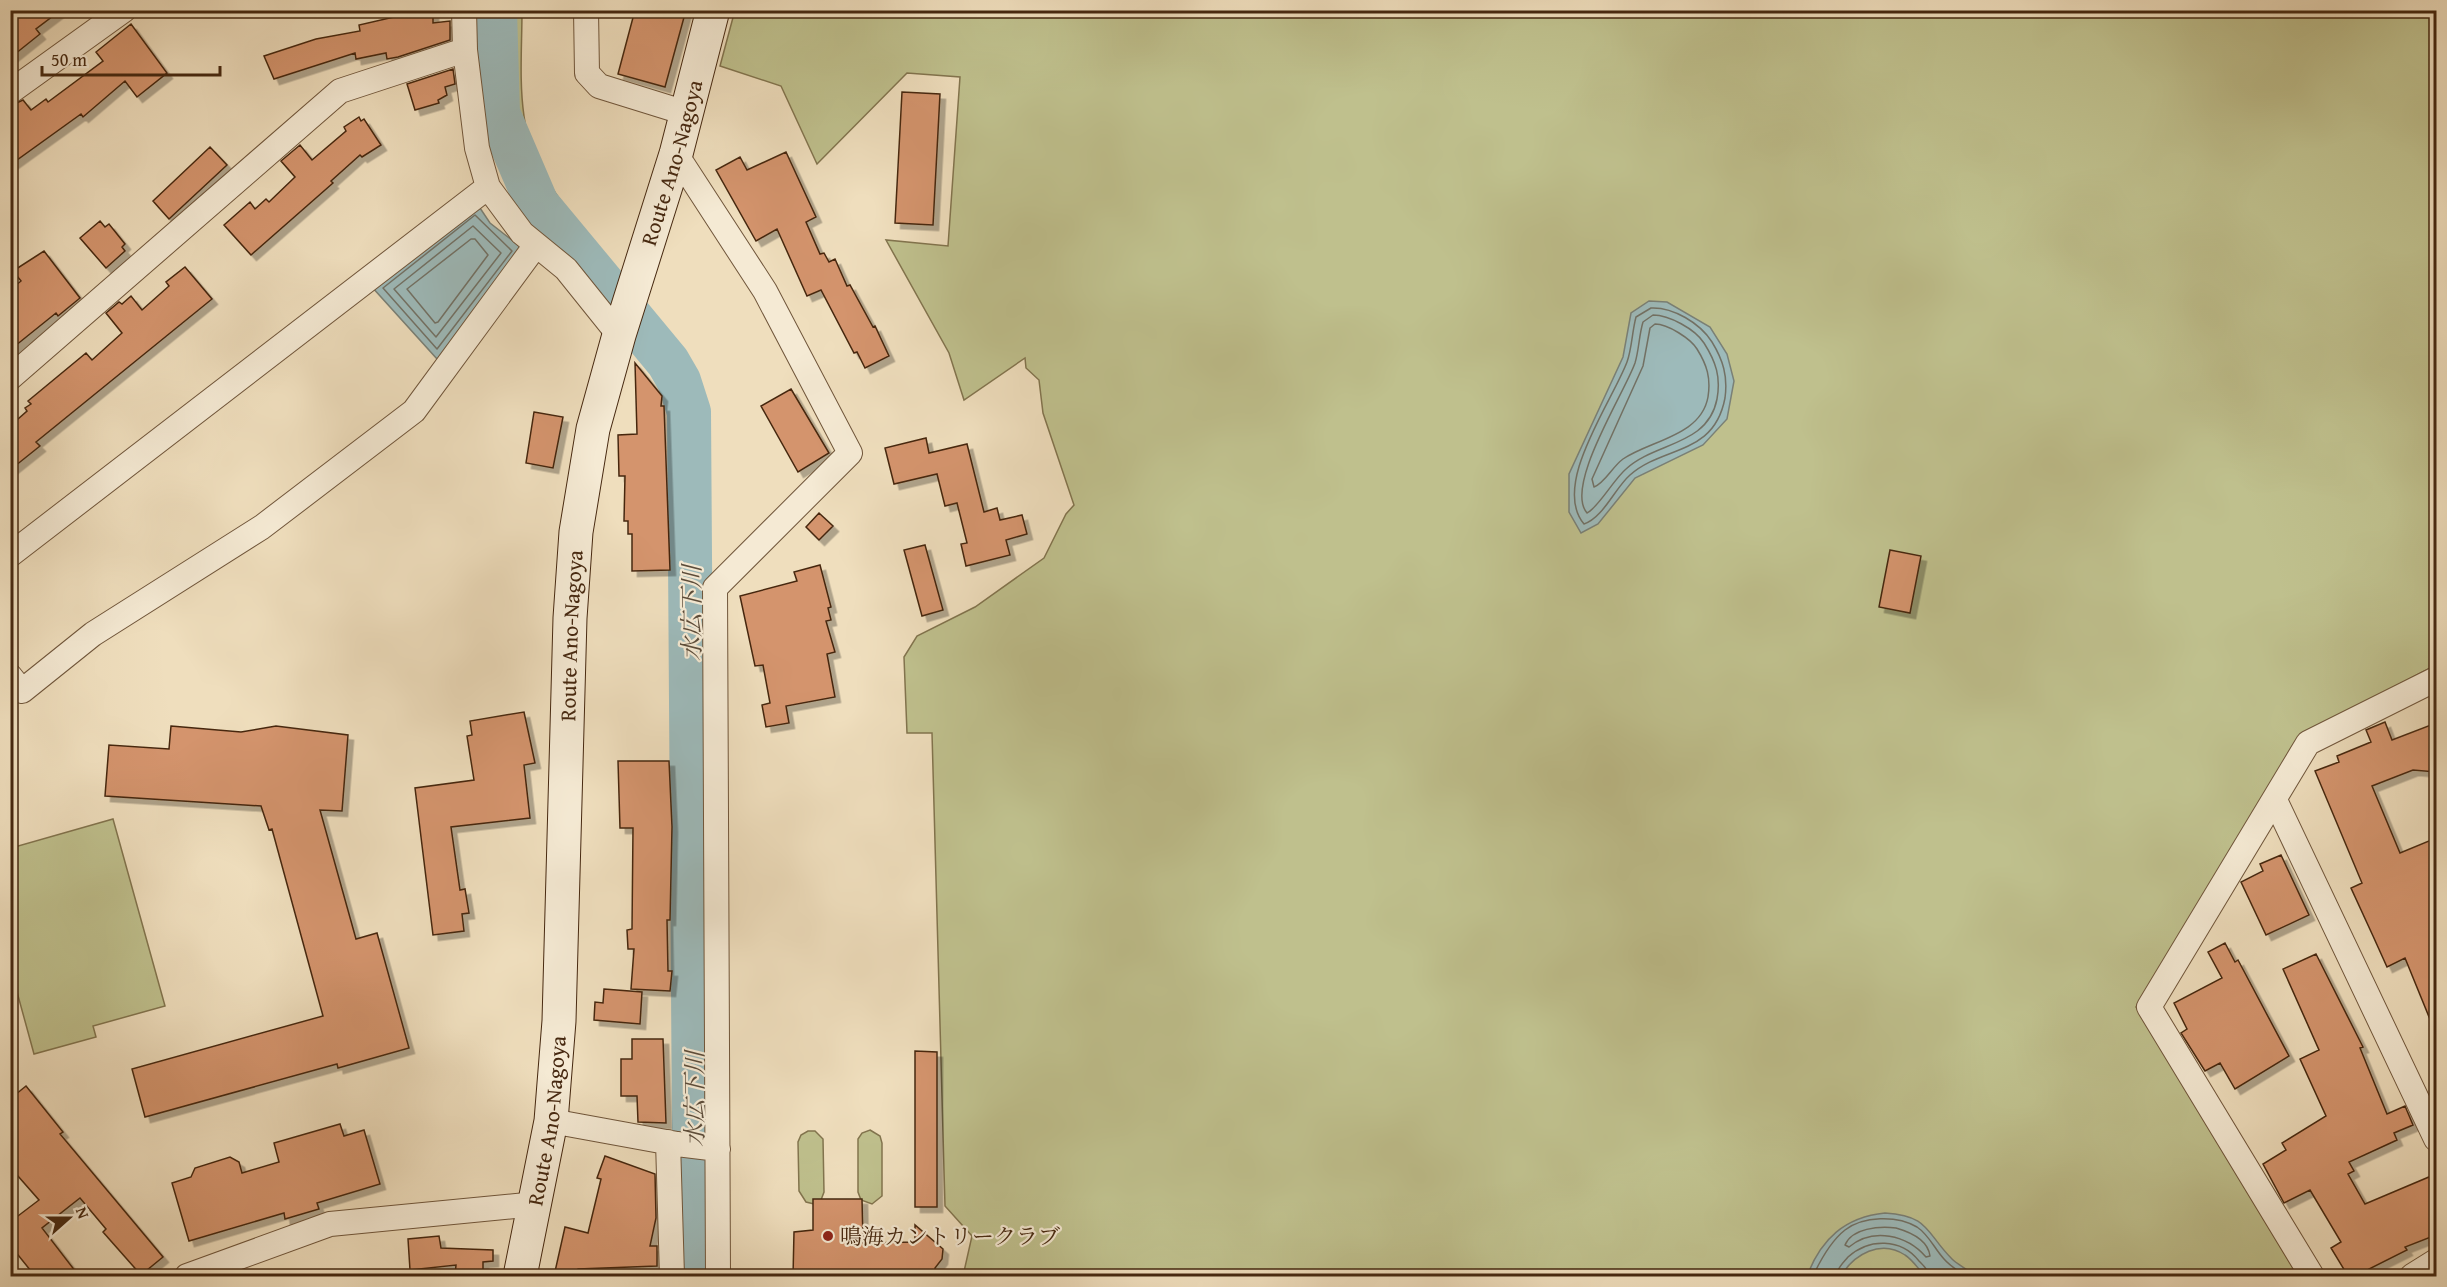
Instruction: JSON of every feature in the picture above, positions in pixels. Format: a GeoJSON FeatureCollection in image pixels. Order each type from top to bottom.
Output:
{"type":"FeatureCollection","features":[{"type":"Feature","properties":{"kind":"main road","name":"Route Ano-Nagoya"},"geometry":{"type":"LineString","coordinates":[[520,1276],[551,1121],[559,1022],[570,618],[576,532],[593,429],[620,332],[676,154],[713,10]]}},
{"type":"Feature","properties":{"kind":"street"},"geometry":{"type":"LineString","coordinates":[[10,92],[124,10]]}},
{"type":"Feature","properties":{"kind":"street"},"geometry":{"type":"LineString","coordinates":[[464,10],[465,50],[477,148],[488,187],[516,225],[536,245],[566,269],[620,332]]}},
{"type":"Feature","properties":{"kind":"street"},"geometry":{"type":"LineString","coordinates":[[586,10],[587,73],[599,86],[686,113]]}},
{"type":"Feature","properties":{"kind":"street"},"geometry":{"type":"LineString","coordinates":[[10,378],[340,91],[465,50]]}},
{"type":"Feature","properties":{"kind":"street"},"geometry":{"type":"LineString","coordinates":[[676,154],[765,291],[850,453],[715,588],[714,1149],[718,1276]]}},
{"type":"Feature","properties":{"kind":"street"},"geometry":{"type":"LineString","coordinates":[[10,555],[488,187]]}},
{"type":"Feature","properties":{"kind":"street"},"geometry":{"type":"LineString","coordinates":[[10,676],[22,691],[93,634],[262,527],[414,411],[536,245]]}},
{"type":"Feature","properties":{"kind":"street"},"geometry":{"type":"LineString","coordinates":[[2312,1276],[2149,1007],[2308,743],[2436,679]]}},
{"type":"Feature","properties":{"kind":"street"},"geometry":{"type":"LineString","coordinates":[[2275,800],[2436,1139]]}},
{"type":"Feature","properties":{"kind":"street"},"geometry":{"type":"LineString","coordinates":[[551,1121],[714,1149]]}},
{"type":"Feature","properties":{"kind":"street"},"geometry":{"type":"LineString","coordinates":[[672,1276],[673,1143]]}},
{"type":"Feature","properties":{"kind":"street"},"geometry":{"type":"LineString","coordinates":[[187,1276],[330,1224],[536,1204]]}},
{"type":"Feature","properties":{"kind":"street"},"geometry":{"type":"LineString","coordinates":[[2412,1276],[2436,1261]]}},
{"type":"Feature","properties":{"kind":"green space","name":"鳴海カントリークラブ"},"geometry":{"type":"Polygon","coordinates":[[[735,10],[2436,11],[2436,665],[2300,736],[2136,1007],[2298,1276],[963,1276],[972,1236],[945,1206],[932,733],[907,733],[904,657],[917,636],[975,607],[1044,558],[1066,514],[1074,505],[1043,413],[1039,380],[1026,368],[1025,358],[964,400],[949,353],[886,240],[948,246],[960,77],[907,73],[817,164],[781,86],[720,66],[735,10]]]}},
{"type":"Feature","properties":{"kind":"green space"},"geometry":{"type":"Polygon","coordinates":[[[501,11],[522,11],[522,103],[529,139],[537,161],[561,201],[621,275],[615,293],[551,212],[524,168],[514,144],[501,94],[501,11]]]}},
{"type":"Feature","properties":{"kind":"green space"},"geometry":{"type":"Polygon","coordinates":[[[113,819],[165,1006],[93,1026],[96,1037],[34,1054],[11,970],[11,848],[113,819]]]}},
{"type":"Feature","properties":{"kind":"green space"},"geometry":{"type":"Polygon","coordinates":[[[870,1130],[880,1136],[882,1143],[882,1196],[872,1204],[861,1200],[858,1192],[858,1139],[862,1133],[870,1130]]]}},
{"type":"Feature","properties":{"kind":"green space"},"geometry":{"type":"Polygon","coordinates":[[[808,1131],[815,1131],[823,1139],[824,1192],[821,1200],[814,1204],[806,1202],[799,1191],[798,1142],[801,1135],[808,1131]]]}},
{"type":"Feature","properties":{"kind":"water"},"geometry":{"type":"Polygon","coordinates":[[[478,205],[490,223],[522,248],[438,360],[372,287],[478,205]]]}},
{"type":"Feature","properties":{"kind":"water"},"geometry":{"type":"Polygon","coordinates":[[[1649,301],[1667,302],[1710,327],[1727,354],[1734,381],[1727,419],[1703,445],[1635,478],[1598,524],[1581,533],[1569,512],[1569,474],[1623,357],[1631,313],[1649,301]]]}},
{"type":"Feature","properties":{"kind":"water"},"geometry":{"type":"Polygon","coordinates":[[[1885,1213],[1900,1215],[1919,1222],[1952,1259],[1974,1276],[1925,1276],[1908,1257],[1887,1248],[1861,1255],[1846,1268],[1841,1276],[1807,1276],[1819,1251],[1836,1232],[1858,1219],[1885,1213]]]}},
{"type":"Feature","properties":{"kind":"building"},"geometry":{"type":"Polygon","coordinates":[[[10,10],[61,10],[36,29],[40,34],[10,58],[10,10]]]}},
{"type":"Feature","properties":{"kind":"building"},"geometry":{"type":"Polygon","coordinates":[[[635,10],[686,10],[665,87],[618,74],[635,10]]]}},
{"type":"Feature","properties":{"kind":"building"},"geometry":{"type":"Polygon","coordinates":[[[433,13],[433,23],[450,21],[450,40],[398,57],[387,59],[386,53],[356,59],[355,53],[274,79],[264,56],[316,39],[360,31],[359,25],[407,14],[433,13]]]}},
{"type":"Feature","properties":{"kind":"building"},"geometry":{"type":"Polygon","coordinates":[[[131,24],[167,73],[137,97],[125,81],[83,117],[81,114],[10,165],[10,106],[23,100],[31,110],[46,99],[48,102],[103,61],[96,52],[131,24]]]}},
{"type":"Feature","properties":{"kind":"building"},"geometry":{"type":"Polygon","coordinates":[[[453,69],[455,84],[445,87],[447,95],[438,100],[439,103],[415,110],[407,84],[453,69]]]}},
{"type":"Feature","properties":{"kind":"building"},"geometry":{"type":"Polygon","coordinates":[[[902,92],[940,94],[933,225],[895,223],[902,92]]]}},
{"type":"Feature","properties":{"kind":"building"},"geometry":{"type":"Polygon","coordinates":[[[359,117],[361,121],[364,119],[381,145],[362,157],[360,155],[331,181],[333,183],[251,255],[224,225],[250,202],[255,209],[266,199],[269,202],[295,177],[281,161],[300,145],[312,160],[346,131],[344,127],[359,117]]]}},
{"type":"Feature","properties":{"kind":"building"},"geometry":{"type":"Polygon","coordinates":[[[210,147],[227,165],[169,219],[153,201],[210,147]]]}},
{"type":"Feature","properties":{"kind":"building"},"geometry":{"type":"Polygon","coordinates":[[[786,152],[816,217],[806,222],[820,254],[824,253],[829,262],[835,259],[847,286],[850,285],[873,327],[875,326],[889,356],[865,368],[857,352],[854,353],[821,290],[807,296],[777,229],[756,241],[716,170],[740,157],[747,170],[786,152]]]}},
{"type":"Feature","properties":{"kind":"building"},"geometry":{"type":"Polygon","coordinates":[[[100,221],[105,227],[109,224],[125,244],[122,247],[125,251],[106,268],[80,238],[100,221]]]}},
{"type":"Feature","properties":{"kind":"building"},"geometry":{"type":"Polygon","coordinates":[[[44,251],[80,298],[58,316],[56,313],[10,350],[10,290],[21,281],[13,271],[44,251]]]}},
{"type":"Feature","properties":{"kind":"building"},"geometry":{"type":"Polygon","coordinates":[[[185,267],[212,299],[36,442],[40,446],[10,470],[10,426],[27,411],[25,408],[31,404],[28,401],[86,353],[92,360],[122,333],[106,313],[131,296],[142,310],[169,286],[166,282],[185,267]]]}},
{"type":"Feature","properties":{"kind":"building"},"geometry":{"type":"Polygon","coordinates":[[[635,363],[662,396],[661,406],[664,406],[670,570],[632,571],[632,534],[628,534],[628,521],[624,521],[625,476],[619,476],[618,435],[637,434],[635,363]]]}},
{"type":"Feature","properties":{"kind":"building"},"geometry":{"type":"Polygon","coordinates":[[[791,389],[829,453],[798,472],[761,406],[791,389]]]}},
{"type":"Feature","properties":{"kind":"building"},"geometry":{"type":"Polygon","coordinates":[[[534,412],[563,417],[553,468],[526,463],[534,412]]]}},
{"type":"Feature","properties":{"kind":"building"},"geometry":{"type":"Polygon","coordinates":[[[926,438],[929,453],[967,444],[984,512],[997,508],[1000,520],[1022,515],[1027,534],[1006,540],[1010,555],[966,566],[961,544],[967,543],[957,503],[945,506],[937,474],[894,484],[885,448],[926,438]]]}},
{"type":"Feature","properties":{"kind":"building"},"geometry":{"type":"Polygon","coordinates":[[[819,513],[833,526],[819,540],[806,527],[819,513]]]}},
{"type":"Feature","properties":{"kind":"building"},"geometry":{"type":"Polygon","coordinates":[[[925,545],[943,610],[922,616],[904,550],[925,545]]]}},
{"type":"Feature","properties":{"kind":"building"},"geometry":{"type":"Polygon","coordinates":[[[1890,550],[1921,556],[1910,613],[1879,607],[1890,550]]]}},
{"type":"Feature","properties":{"kind":"building"},"geometry":{"type":"Polygon","coordinates":[[[820,565],[831,607],[828,608],[831,620],[826,621],[835,652],[827,654],[835,697],[786,706],[789,723],[766,727],[762,705],[770,703],[763,665],[755,666],[740,596],[797,581],[794,572],[820,565]]]}},
{"type":"Feature","properties":{"kind":"building"},"geometry":{"type":"Polygon","coordinates":[[[524,712],[535,763],[524,765],[530,818],[451,827],[460,890],[465,889],[469,913],[462,914],[464,931],[433,935],[415,788],[474,780],[467,736],[472,735],[470,721],[524,712]]]}},
{"type":"Feature","properties":{"kind":"building"},"geometry":{"type":"Polygon","coordinates":[[[2385,722],[2392,740],[2436,723],[2436,772],[2413,770],[2372,786],[2400,853],[2436,838],[2436,1034],[2405,958],[2387,967],[2351,888],[2362,883],[2315,771],[2339,762],[2337,756],[2371,742],[2366,730],[2385,722]]]}},
{"type":"Feature","properties":{"kind":"building"},"geometry":{"type":"Polygon","coordinates":[[[171,726],[241,732],[276,726],[348,735],[342,811],[320,810],[356,939],[377,933],[409,1048],[338,1068],[337,1064],[145,1117],[132,1069],[323,1016],[272,829],[269,830],[261,806],[105,796],[109,745],[169,749],[171,726]]]}},
{"type":"Feature","properties":{"kind":"building"},"geometry":{"type":"Polygon","coordinates":[[[618,761],[669,761],[672,827],[670,920],[667,920],[668,971],[672,971],[670,991],[631,989],[634,949],[628,949],[627,930],[632,929],[633,828],[620,828],[618,761]]]}},
{"type":"Feature","properties":{"kind":"building"},"geometry":{"type":"Polygon","coordinates":[[[2281,855],[2309,915],[2266,935],[2241,882],[2263,871],[2260,864],[2281,855]]]}},
{"type":"Feature","properties":{"kind":"building"},"geometry":{"type":"Polygon","coordinates":[[[2225,943],[2235,962],[2238,960],[2289,1056],[2235,1089],[2220,1063],[2205,1071],[2181,1033],[2187,1029],[2174,1003],[2222,978],[2208,952],[2225,943]]]}},
{"type":"Feature","properties":{"kind":"building"},"geometry":{"type":"Polygon","coordinates":[[[2316,954],[2363,1047],[2360,1048],[2387,1114],[2405,1106],[2413,1125],[2394,1133],[2397,1140],[2349,1162],[2354,1171],[2348,1174],[2365,1204],[2436,1174],[2436,1235],[2405,1247],[2407,1250],[2369,1269],[2374,1276],[2348,1276],[2331,1248],[2341,1242],[2310,1190],[2284,1203],[2263,1164],[2286,1150],[2282,1143],[2326,1116],[2300,1059],[2319,1050],[2283,969],[2316,954]]]}},
{"type":"Feature","properties":{"kind":"building"},"geometry":{"type":"Polygon","coordinates":[[[604,989],[642,992],[640,1024],[594,1020],[595,1002],[603,1003],[604,989]]]}},
{"type":"Feature","properties":{"kind":"building"},"geometry":{"type":"Polygon","coordinates":[[[632,1039],[663,1039],[666,1123],[638,1122],[637,1096],[621,1096],[621,1059],[632,1059],[632,1039]]]}},
{"type":"Feature","properties":{"kind":"building"},"geometry":{"type":"Polygon","coordinates":[[[915,1051],[937,1052],[937,1207],[915,1207],[915,1051]]]}},
{"type":"Feature","properties":{"kind":"building"},"geometry":{"type":"Polygon","coordinates":[[[26,1086],[63,1132],[60,1134],[163,1257],[141,1275],[103,1232],[106,1229],[80,1198],[42,1228],[79,1276],[35,1276],[10,1245],[10,1222],[39,1200],[10,1167],[10,1099],[26,1086]]]}},
{"type":"Feature","properties":{"kind":"building"},"geometry":{"type":"Polygon","coordinates":[[[340,1124],[344,1136],[364,1130],[380,1184],[317,1203],[319,1209],[285,1219],[284,1213],[189,1241],[172,1183],[191,1177],[195,1168],[230,1157],[239,1162],[242,1173],[279,1162],[274,1143],[340,1124]]]}},
{"type":"Feature","properties":{"kind":"building"},"geometry":{"type":"Polygon","coordinates":[[[605,1156],[655,1174],[656,1218],[650,1246],[657,1246],[657,1266],[578,1269],[576,1276],[554,1276],[565,1227],[588,1233],[601,1179],[597,1178],[605,1156]]]}},
{"type":"Feature","properties":{"kind":"building","name":"鳴海カントリークラブ"},"geometry":{"type":"Polygon","coordinates":[[[813,1199],[862,1199],[863,1243],[915,1242],[915,1225],[943,1249],[942,1259],[935,1268],[935,1276],[793,1276],[794,1232],[813,1230],[813,1199]]]}},
{"type":"Feature","properties":{"kind":"building"},"geometry":{"type":"Polygon","coordinates":[[[439,1236],[441,1248],[493,1250],[493,1261],[483,1262],[483,1276],[455,1276],[456,1265],[410,1270],[408,1239],[439,1236]]]}},
{"type":"Feature","properties":{"kind":"waterway","name":"水広下川"},"geometry":{"type":"LineString","coordinates":[[495,10],[498,113],[537,204],[668,362],[679,381],[689,412],[695,1276]]}},
{"type":"Feature","properties":{"kind":"place","name":"鳴海カントリークラブ"},"geometry":{"type":"Point","coordinates":[828,1236]}}]}
